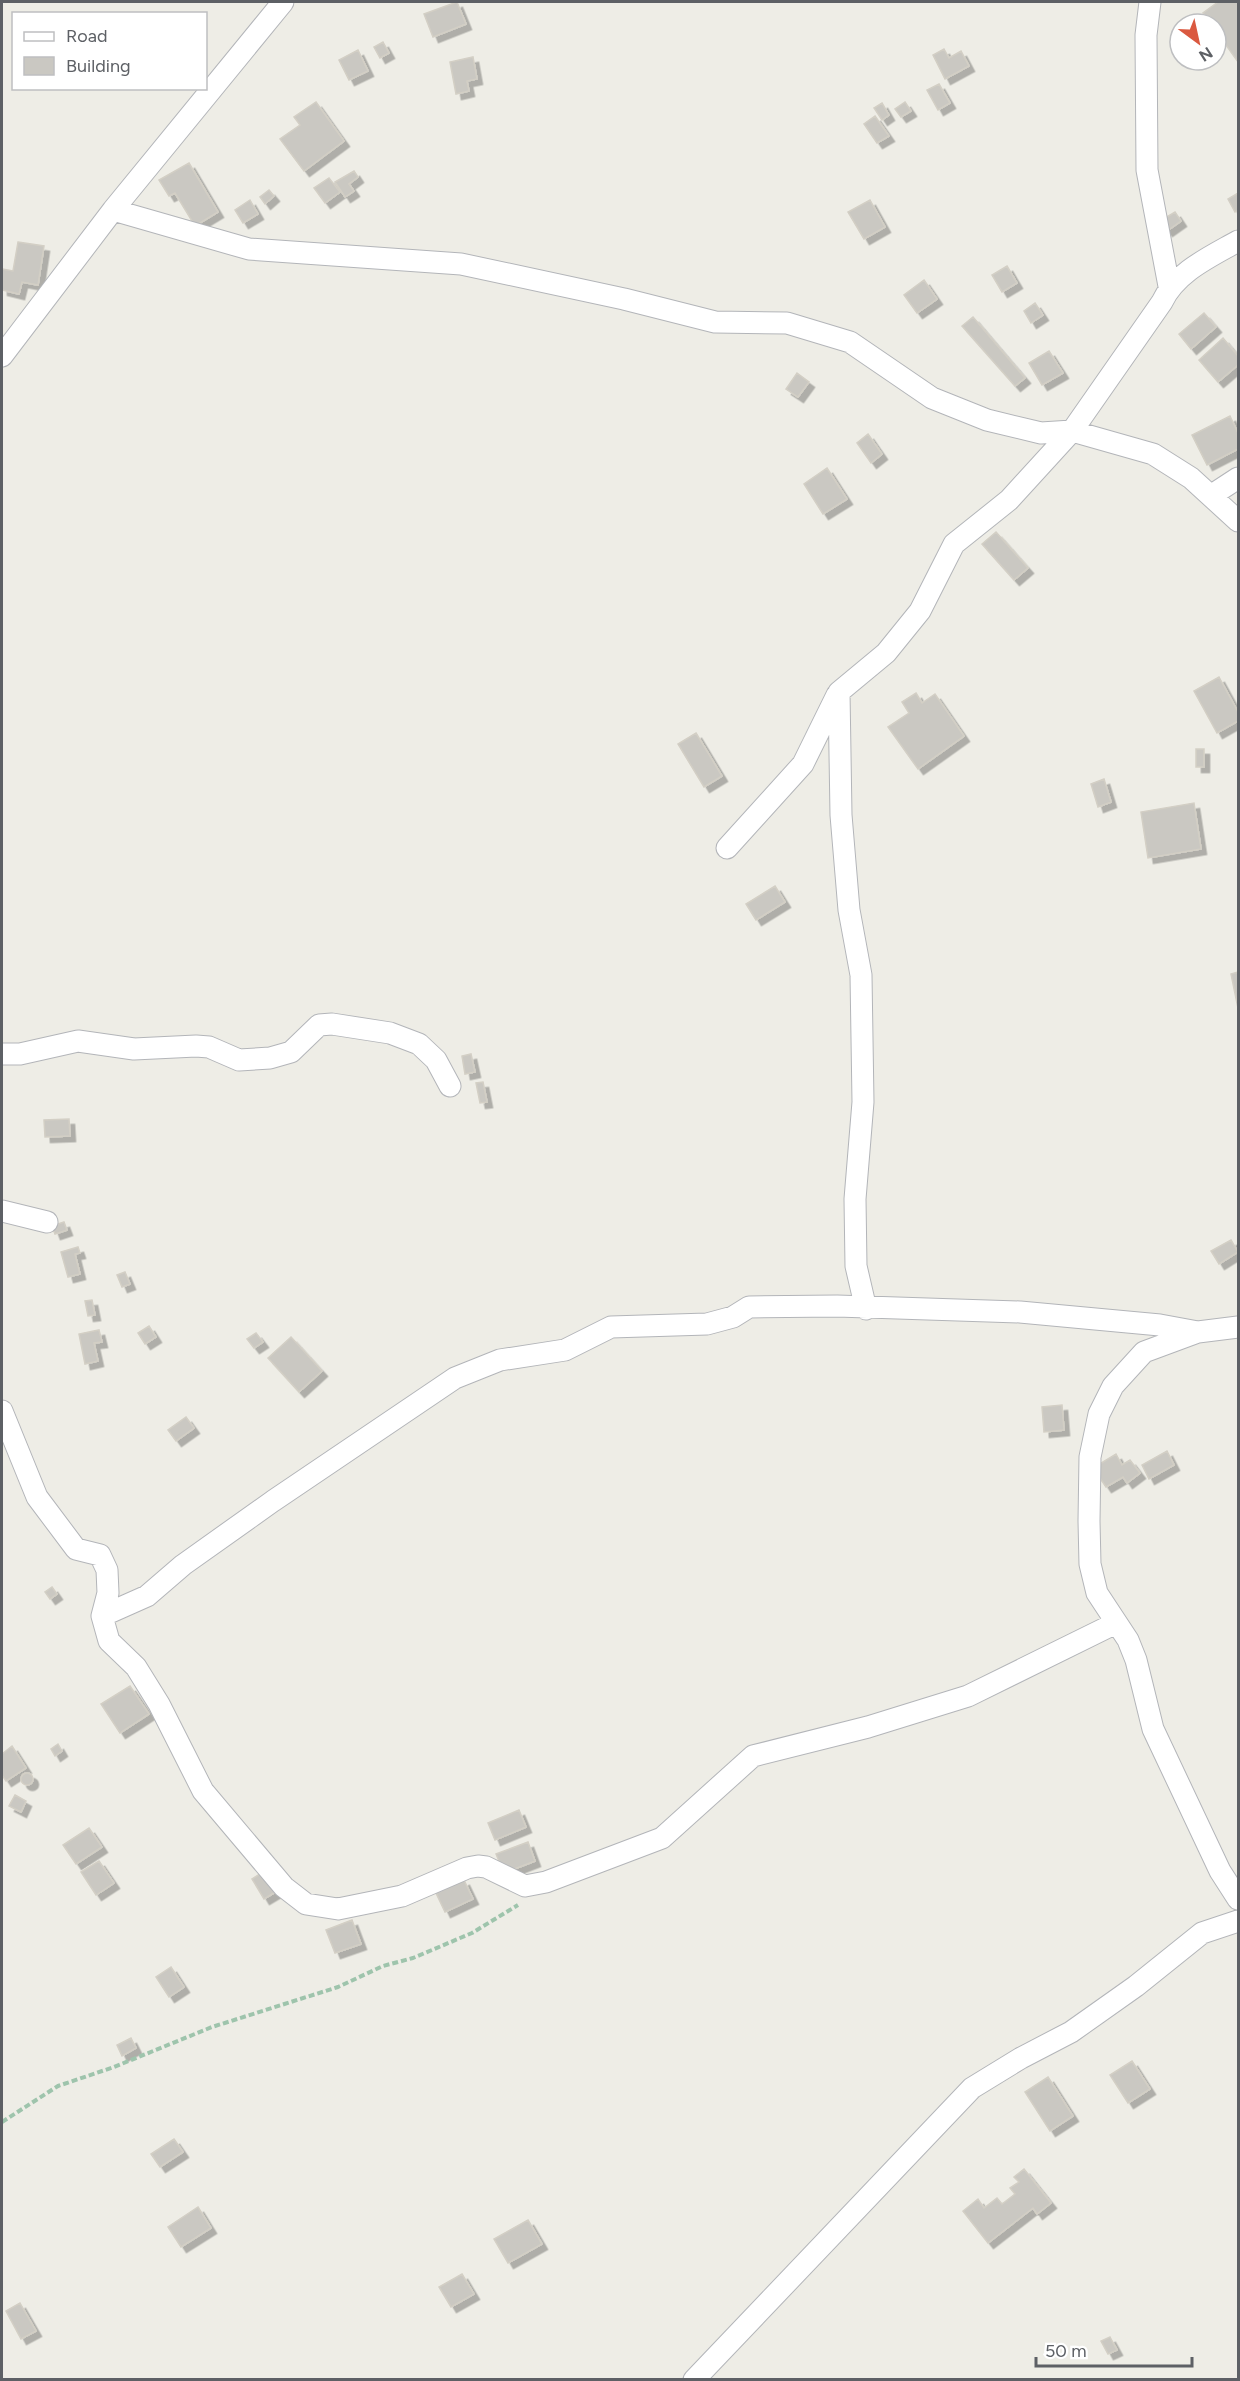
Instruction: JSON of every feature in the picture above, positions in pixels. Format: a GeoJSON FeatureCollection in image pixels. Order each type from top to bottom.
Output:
{"type":"FeatureCollection","features":[{"type":"Feature","properties":{"kind":"street"},"geometry":{"type":"LineString","coordinates":[[2,356],[113,210],[283,2]]}},
{"type":"Feature","properties":{"kind":"street"},"geometry":{"type":"LineString","coordinates":[[1150,2],[1146,35],[1147,170],[1169,286]]}},
{"type":"Feature","properties":{"kind":"street"},"geometry":{"type":"LineString","coordinates":[[113,210],[249,249],[461,264],[624,299],[715,322],[787,323],[850,342],[932,398],[987,420],[1041,433],[1072,431],[1154,454],[1212,495],[1239,520]]}},
{"type":"Feature","properties":{"kind":"street"},"geometry":{"type":"LineString","coordinates":[[727,848],[803,764],[838,692],[886,653],[920,611],[954,544],[1009,500],[1072,431],[1162,302],[1169,286],[1198,264],[1239,241]]}},
{"type":"Feature","properties":{"kind":"street"},"geometry":{"type":"LineString","coordinates":[[1212,495],[1239,478]]}},
{"type":"Feature","properties":{"kind":"street"},"geometry":{"type":"LineString","coordinates":[[838,692],[841,814],[849,910],[861,975],[863,1101],[855,1199],[856,1266],[866,1309]]}},
{"type":"Feature","properties":{"kind":"street"},"geometry":{"type":"LineString","coordinates":[[2,1054],[20,1054],[78,1041],[134,1049],[210,1047],[239,1060],[270,1058],[291,1052],[319,1025],[332,1024],[390,1034],[419,1044],[436,1060],[450,1086]]}},
{"type":"Feature","properties":{"kind":"street"},"geometry":{"type":"LineString","coordinates":[[2,1211],[47,1222]]}},
{"type":"Feature","properties":{"kind":"street"},"geometry":{"type":"LineString","coordinates":[[102,1616],[147,1596],[183,1565],[273,1501],[455,1378],[500,1359],[565,1350],[611,1328],[707,1323],[733,1317],[749,1307],[837,1306],[866,1309],[1020,1312],[1160,1325],[1198,1332]]}},
{"type":"Feature","properties":{"kind":"street"},"geometry":{"type":"LineString","coordinates":[[1239,1327],[1198,1332],[1144,1353],[1113,1386],[1098,1414],[1090,1457],[1090,1564],[1097,1593],[1128,1640],[1136,1660],[1153,1729],[1220,1871],[1239,1899]]}},
{"type":"Feature","properties":{"kind":"street"},"geometry":{"type":"LineString","coordinates":[[2,1411],[37,1497],[75,1549],[100,1555],[107,1570],[108,1593],[102,1616],[108,1641],[136,1667],[159,1704],[202,1791],[284,1887],[306,1904],[338,1909],[402,1896],[466,1868],[478,1866],[486,1867],[525,1886],[546,1882],[662,1838],[753,1756],[868,1727],[968,1696],[1116,1623]]}},
{"type":"Feature","properties":{"kind":"street"},"geometry":{"type":"LineString","coordinates":[[694,2379],[972,2088],[1071,2032],[1136,1986],[1202,1933],[1239,1921]]}},
{"type":"Feature","properties":{"kind":"path"},"geometry":{"type":"LineString","coordinates":[[2,2122],[58,2085],[114,2067],[221,2024],[338,1986],[383,1966],[443,1946],[488,1923],[533,1895],[546,1882]]}},
{"type":"Feature","properties":{"kind":"building"},"geometry":{"type":"Polygon","coordinates":[[[457,2],[466,24],[433,37],[424,14],[457,2]]]}},
{"type":"Feature","properties":{"kind":"building"},"geometry":{"type":"Polygon","coordinates":[[[1218,2],[1238,2],[1238,62],[1228,48],[1228,12],[1204,12],[1218,2]]]}},
{"type":"Feature","properties":{"kind":"building"},"geometry":{"type":"Polygon","coordinates":[[[383,42],[389,53],[380,58],[374,47],[383,42]]]}},
{"type":"Feature","properties":{"kind":"building"},"geometry":{"type":"Polygon","coordinates":[[[944,49],[949,58],[961,51],[969,66],[945,79],[933,55],[944,49]]]}},
{"type":"Feature","properties":{"kind":"building"},"geometry":{"type":"Polygon","coordinates":[[[358,50],[368,71],[349,80],[339,60],[358,50]]]}},
{"type":"Feature","properties":{"kind":"building"},"geometry":{"type":"Polygon","coordinates":[[[473,57],[477,79],[467,81],[469,91],[456,94],[450,62],[473,57]]]}},
{"type":"Feature","properties":{"kind":"building"},"geometry":{"type":"Polygon","coordinates":[[[939,84],[950,103],[938,110],[927,90],[939,84]]]}},
{"type":"Feature","properties":{"kind":"building"},"geometry":{"type":"Polygon","coordinates":[[[316,102],[344,141],[304,171],[280,139],[300,125],[294,117],[316,102]]]}},
{"type":"Feature","properties":{"kind":"building"},"geometry":{"type":"Polygon","coordinates":[[[905,102],[911,111],[901,117],[895,109],[905,102]]]}},
{"type":"Feature","properties":{"kind":"building"},"geometry":{"type":"Polygon","coordinates":[[[882,103],[889,115],[882,120],[874,108],[882,103]]]}},
{"type":"Feature","properties":{"kind":"building"},"geometry":{"type":"Polygon","coordinates":[[[875,116],[889,136],[877,143],[864,124],[875,116]]]}},
{"type":"Feature","properties":{"kind":"building"},"geometry":{"type":"Polygon","coordinates":[[[189,163],[218,212],[195,226],[175,193],[169,196],[159,180],[189,163]]]}},
{"type":"Feature","properties":{"kind":"building"},"geometry":{"type":"Polygon","coordinates":[[[354,171],[358,177],[349,184],[354,191],[345,197],[335,182],[354,171]]]}},
{"type":"Feature","properties":{"kind":"building"},"geometry":{"type":"Polygon","coordinates":[[[329,178],[340,192],[325,203],[314,188],[329,178]]]}},
{"type":"Feature","properties":{"kind":"building"},"geometry":{"type":"Polygon","coordinates":[[[269,190],[274,196],[265,204],[260,197],[269,190]]]}},
{"type":"Feature","properties":{"kind":"building"},"geometry":{"type":"Polygon","coordinates":[[[1238,193],[1238,210],[1235,212],[1228,199],[1238,193]]]}},
{"type":"Feature","properties":{"kind":"building"},"geometry":{"type":"Polygon","coordinates":[[[250,200],[258,214],[243,223],[235,210],[250,200]]]}},
{"type":"Feature","properties":{"kind":"building"},"geometry":{"type":"Polygon","coordinates":[[[870,200],[885,227],[864,239],[848,212],[870,200]]]}},
{"type":"Feature","properties":{"kind":"building"},"geometry":{"type":"Polygon","coordinates":[[[1175,212],[1181,221],[1167,231],[1160,221],[1175,212]]]}},
{"type":"Feature","properties":{"kind":"building"},"geometry":{"type":"Polygon","coordinates":[[[18,242],[44,246],[38,285],[22,282],[19,294],[2,290],[2,269],[13,271],[18,242]]]}},
{"type":"Feature","properties":{"kind":"building"},"geometry":{"type":"Polygon","coordinates":[[[1007,266],[1017,283],[1002,292],[992,275],[1007,266]]]}},
{"type":"Feature","properties":{"kind":"building"},"geometry":{"type":"Polygon","coordinates":[[[924,280],[937,299],[917,313],[904,295],[924,280]]]}},
{"type":"Feature","properties":{"kind":"building"},"geometry":{"type":"Polygon","coordinates":[[[1035,303],[1043,315],[1031,323],[1024,311],[1035,303]]]}},
{"type":"Feature","properties":{"kind":"building"},"geometry":{"type":"Polygon","coordinates":[[[1204,313],[1216,327],[1191,349],[1179,334],[1204,313]]]}},
{"type":"Feature","properties":{"kind":"building"},"geometry":{"type":"Polygon","coordinates":[[[973,317],[1025,378],[1015,386],[962,326],[973,317]]]}},
{"type":"Feature","properties":{"kind":"building"},"geometry":{"type":"Polygon","coordinates":[[[1223,338],[1238,356],[1238,365],[1218,382],[1199,360],[1223,338]]]}},
{"type":"Feature","properties":{"kind":"building"},"geometry":{"type":"Polygon","coordinates":[[[1049,351],[1063,373],[1042,385],[1029,363],[1049,351]]]}},
{"type":"Feature","properties":{"kind":"building"},"geometry":{"type":"Polygon","coordinates":[[[797,373],[809,382],[798,397],[786,389],[797,373]]]}},
{"type":"Feature","properties":{"kind":"building"},"geometry":{"type":"Polygon","coordinates":[[[1230,416],[1238,433],[1238,449],[1207,465],[1192,435],[1230,416]]]}},
{"type":"Feature","properties":{"kind":"building"},"geometry":{"type":"Polygon","coordinates":[[[868,434],[882,454],[871,463],[857,443],[868,434]]]}},
{"type":"Feature","properties":{"kind":"building"},"geometry":{"type":"Polygon","coordinates":[[[827,468],[847,499],[823,514],[804,484],[827,468]]]}},
{"type":"Feature","properties":{"kind":"building"},"geometry":{"type":"Polygon","coordinates":[[[996,532],[1028,568],[1014,580],[982,544],[996,532]]]}},
{"type":"Feature","properties":{"kind":"building"},"geometry":{"type":"Polygon","coordinates":[[[1219,677],[1238,712],[1238,721],[1217,733],[1194,691],[1219,677]]]}},
{"type":"Feature","properties":{"kind":"building"},"geometry":{"type":"Polygon","coordinates":[[[916,693],[922,703],[935,694],[964,736],[918,769],[888,727],[909,713],[902,702],[916,693]]]}},
{"type":"Feature","properties":{"kind":"building"},"geometry":{"type":"Polygon","coordinates":[[[696,733],[722,776],[704,787],[678,744],[696,733]]]}},
{"type":"Feature","properties":{"kind":"building"},"geometry":{"type":"Polygon","coordinates":[[[1196,749],[1204,749],[1204,767],[1196,767],[1196,749]]]}},
{"type":"Feature","properties":{"kind":"building"},"geometry":{"type":"Polygon","coordinates":[[[1104,779],[1111,802],[1098,807],[1091,784],[1104,779]]]}},
{"type":"Feature","properties":{"kind":"building"},"geometry":{"type":"Polygon","coordinates":[[[1194,803],[1201,849],[1148,858],[1141,812],[1194,803]]]}},
{"type":"Feature","properties":{"kind":"building"},"geometry":{"type":"Polygon","coordinates":[[[775,886],[785,902],[756,920],[746,904],[775,886]]]}},
{"type":"Feature","properties":{"kind":"building"},"geometry":{"type":"Polygon","coordinates":[[[1238,972],[1238,1008],[1231,974],[1238,972]]]}},
{"type":"Feature","properties":{"kind":"building"},"geometry":{"type":"Polygon","coordinates":[[[471,1054],[475,1072],[465,1074],[462,1056],[471,1054]]]}},
{"type":"Feature","properties":{"kind":"building"},"geometry":{"type":"Polygon","coordinates":[[[483,1082],[487,1102],[480,1103],[476,1083],[483,1082]]]}},
{"type":"Feature","properties":{"kind":"building"},"geometry":{"type":"Polygon","coordinates":[[[69,1119],[70,1136],[45,1137],[44,1120],[69,1119]]]}},
{"type":"Feature","properties":{"kind":"building"},"geometry":{"type":"Polygon","coordinates":[[[64,1222],[67,1230],[55,1234],[52,1226],[64,1222]]]}},
{"type":"Feature","properties":{"kind":"building"},"geometry":{"type":"Polygon","coordinates":[[[1231,1240],[1238,1252],[1219,1264],[1211,1251],[1231,1240]]]}},
{"type":"Feature","properties":{"kind":"building"},"geometry":{"type":"Polygon","coordinates":[[[78,1247],[80,1253],[75,1254],[80,1274],[68,1277],[61,1252],[78,1247]]]}},
{"type":"Feature","properties":{"kind":"building"},"geometry":{"type":"Polygon","coordinates":[[[125,1272],[130,1284],[122,1287],[117,1275],[125,1272]]]}},
{"type":"Feature","properties":{"kind":"building"},"geometry":{"type":"Polygon","coordinates":[[[92,1300],[95,1315],[88,1316],[85,1301],[92,1300]]]}},
{"type":"Feature","properties":{"kind":"building"},"geometry":{"type":"Polygon","coordinates":[[[149,1326],[156,1337],[145,1344],[138,1333],[149,1326]]]}},
{"type":"Feature","properties":{"kind":"building"},"geometry":{"type":"Polygon","coordinates":[[[99,1330],[102,1342],[94,1343],[98,1361],[85,1364],[79,1334],[99,1330]]]}},
{"type":"Feature","properties":{"kind":"building"},"geometry":{"type":"Polygon","coordinates":[[[256,1333],[263,1342],[254,1348],[247,1339],[256,1333]]]}},
{"type":"Feature","properties":{"kind":"building"},"geometry":{"type":"Polygon","coordinates":[[[291,1337],[322,1371],[299,1392],[268,1358],[291,1337]]]}},
{"type":"Feature","properties":{"kind":"building"},"geometry":{"type":"Polygon","coordinates":[[[1062,1405],[1064,1430],[1044,1432],[1042,1407],[1062,1405]]]}},
{"type":"Feature","properties":{"kind":"building"},"geometry":{"type":"Polygon","coordinates":[[[186,1417],[194,1428],[176,1441],[168,1430],[186,1417]]]}},
{"type":"Feature","properties":{"kind":"building"},"geometry":{"type":"Polygon","coordinates":[[[1167,1451],[1174,1465],[1149,1479],[1142,1465],[1167,1451]]]}},
{"type":"Feature","properties":{"kind":"building"},"geometry":{"type":"Polygon","coordinates":[[[1116,1454],[1122,1465],[1130,1460],[1140,1473],[1127,1483],[1123,1477],[1106,1487],[1093,1468],[1116,1454]]]}},
{"type":"Feature","properties":{"kind":"building"},"geometry":{"type":"Polygon","coordinates":[[[52,1587],[57,1594],[50,1599],[45,1592],[52,1587]]]}},
{"type":"Feature","properties":{"kind":"building"},"geometry":{"type":"Polygon","coordinates":[[[130,1686],[149,1714],[120,1733],[101,1704],[130,1686]]]}},
{"type":"Feature","properties":{"kind":"building"},"geometry":{"type":"Polygon","coordinates":[[[58,1744],[62,1751],[55,1756],[51,1749],[58,1744]]]}},
{"type":"Feature","properties":{"kind":"building"},"geometry":{"type":"Polygon","coordinates":[[[12,1746],[26,1768],[6,1781],[2,1775],[2,1754],[12,1746]]]}},
{"type":"Feature","properties":{"kind":"building"},"geometry":{"type":"Polygon","coordinates":[[[27,1773],[33,1779],[27,1785],[21,1779],[27,1773]]]}},
{"type":"Feature","properties":{"kind":"building"},"geometry":{"type":"Polygon","coordinates":[[[15,1795],[26,1801],[21,1812],[9,1806],[15,1795]]]}},
{"type":"Feature","properties":{"kind":"building"},"geometry":{"type":"Polygon","coordinates":[[[519,1810],[526,1827],[495,1840],[488,1823],[519,1810]]]}},
{"type":"Feature","properties":{"kind":"building"},"geometry":{"type":"Polygon","coordinates":[[[89,1828],[102,1847],[76,1864],[63,1845],[89,1828]]]}},
{"type":"Feature","properties":{"kind":"building"},"geometry":{"type":"Polygon","coordinates":[[[528,1842],[535,1861],[504,1873],[496,1854],[528,1842]]]}},
{"type":"Feature","properties":{"kind":"building"},"geometry":{"type":"Polygon","coordinates":[[[99,1861],[114,1883],[96,1895],[81,1872],[99,1861]]]}},
{"type":"Feature","properties":{"kind":"building"},"geometry":{"type":"Polygon","coordinates":[[[266,1870],[279,1890],[264,1899],[252,1879],[266,1870]]]}},
{"type":"Feature","properties":{"kind":"building"},"geometry":{"type":"Polygon","coordinates":[[[464,1880],[473,1899],[445,1912],[436,1893],[464,1880]]]}},
{"type":"Feature","properties":{"kind":"building"},"geometry":{"type":"Polygon","coordinates":[[[352,1920],[361,1944],[335,1953],[326,1930],[352,1920]]]}},
{"type":"Feature","properties":{"kind":"building"},"geometry":{"type":"Polygon","coordinates":[[[171,1967],[184,1987],[169,1997],[156,1977],[171,1967]]]}},
{"type":"Feature","properties":{"kind":"building"},"geometry":{"type":"Polygon","coordinates":[[[131,2038],[136,2048],[122,2056],[117,2045],[131,2038]]]}},
{"type":"Feature","properties":{"kind":"building"},"geometry":{"type":"Polygon","coordinates":[[[1132,2061],[1150,2089],[1128,2103],[1110,2075],[1132,2061]]]}},
{"type":"Feature","properties":{"kind":"building"},"geometry":{"type":"Polygon","coordinates":[[[1048,2077],[1073,2116],[1050,2131],[1025,2092],[1048,2077]]]}},
{"type":"Feature","properties":{"kind":"building"},"geometry":{"type":"Polygon","coordinates":[[[174,2139],[183,2152],[160,2167],[151,2154],[174,2139]]]}},
{"type":"Feature","properties":{"kind":"building"},"geometry":{"type":"Polygon","coordinates":[[[1024,2169],[1051,2203],[1037,2214],[1033,2208],[988,2243],[963,2211],[978,2199],[984,2208],[997,2198],[1002,2204],[1015,2194],[1010,2188],[1019,2182],[1014,2177],[1024,2169]]]}},
{"type":"Feature","properties":{"kind":"building"},"geometry":{"type":"Polygon","coordinates":[[[198,2207],[211,2228],[181,2247],[168,2227],[198,2207]]]}},
{"type":"Feature","properties":{"kind":"building"},"geometry":{"type":"Polygon","coordinates":[[[528,2220],[542,2244],[508,2263],[494,2239],[528,2220]]]}},
{"type":"Feature","properties":{"kind":"building"},"geometry":{"type":"Polygon","coordinates":[[[462,2274],[474,2294],[451,2307],[439,2287],[462,2274]]]}},
{"type":"Feature","properties":{"kind":"building"},"geometry":{"type":"Polygon","coordinates":[[[20,2303],[36,2331],[21,2339],[6,2311],[20,2303]]]}},
{"type":"Feature","properties":{"kind":"building"},"geometry":{"type":"Polygon","coordinates":[[[1110,2337],[1117,2350],[1108,2354],[1101,2341],[1110,2337]]]}}]}
